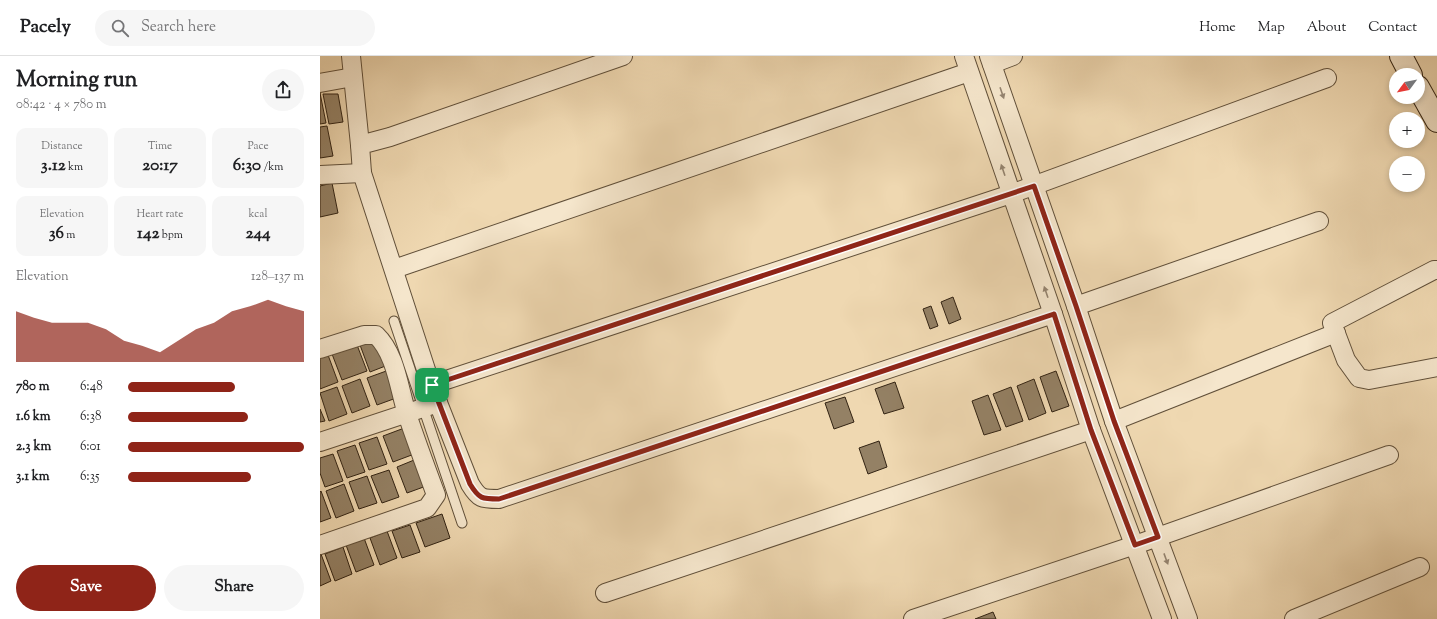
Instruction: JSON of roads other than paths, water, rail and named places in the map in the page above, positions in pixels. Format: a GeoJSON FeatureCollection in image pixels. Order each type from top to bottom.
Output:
{"type":"FeatureCollection","features":[{"type":"Feature","properties":{"kind":"main road"},"geometry":{"type":"LineString","coordinates":[[1401,56],[1408,68]]}},
{"type":"Feature","properties":{"kind":"main road"},"geometry":{"type":"LineString","coordinates":[[1425,100],[1435,118]]}},
{"type":"Feature","properties":{"kind":"street"},"geometry":{"type":"LineString","coordinates":[[320,545],[428,508],[436,495],[423,408],[432,385],[362,173],[351,56]]}},
{"type":"Feature","properties":{"kind":"street"},"geometry":{"type":"LineString","coordinates":[[360,145],[390,137],[623,56]]}},
{"type":"Feature","properties":{"kind":"street"},"geometry":{"type":"LineString","coordinates":[[1013,56],[991,60],[1114,421],[1188,619]]}},
{"type":"Feature","properties":{"kind":"street"},"geometry":{"type":"LineString","coordinates":[[394,269],[966,64],[1054,314],[1091,430],[1162,619]]}},
{"type":"Feature","properties":{"kind":"street"},"geometry":{"type":"LineString","coordinates":[[320,84],[352,77]]}},
{"type":"Feature","properties":{"kind":"street"},"geometry":{"type":"LineString","coordinates":[[432,385],[1011,194],[1327,78]]}},
{"type":"Feature","properties":{"kind":"street"},"geometry":{"type":"LineString","coordinates":[[320,176],[362,173]]}},
{"type":"Feature","properties":{"kind":"street"},"geometry":{"type":"LineString","coordinates":[[1076,306],[1319,221]]}},
{"type":"Feature","properties":{"kind":"street"},"geometry":{"type":"LineString","coordinates":[[1437,270],[1434,270],[1332,323],[1346,360],[1359,378],[1369,380],[1437,367]]}},
{"type":"Feature","properties":{"kind":"street"},"geometry":{"type":"LineString","coordinates":[[320,349],[364,335],[376,335],[383,341],[390,355],[476,495],[484,499],[499,499],[1054,314]]}},
{"type":"Feature","properties":{"kind":"street"},"geometry":{"type":"LineString","coordinates":[[1114,421],[1336,333]]}},
{"type":"Feature","properties":{"kind":"street"},"geometry":{"type":"LineString","coordinates":[[320,442],[423,408]]}},
{"type":"Feature","properties":{"kind":"street"},"geometry":{"type":"LineString","coordinates":[[605,593],[1091,430]]}},
{"type":"Feature","properties":{"kind":"street"},"geometry":{"type":"LineString","coordinates":[[913,619],[1135,545],[1389,455]]}},
{"type":"Feature","properties":{"kind":"street"},"geometry":{"type":"LineString","coordinates":[[1294,619],[1420,567]]}},
{"type":"Feature","properties":{"kind":"lane"},"geometry":{"type":"LineString","coordinates":[[394,322],[462,523]]}}]}
